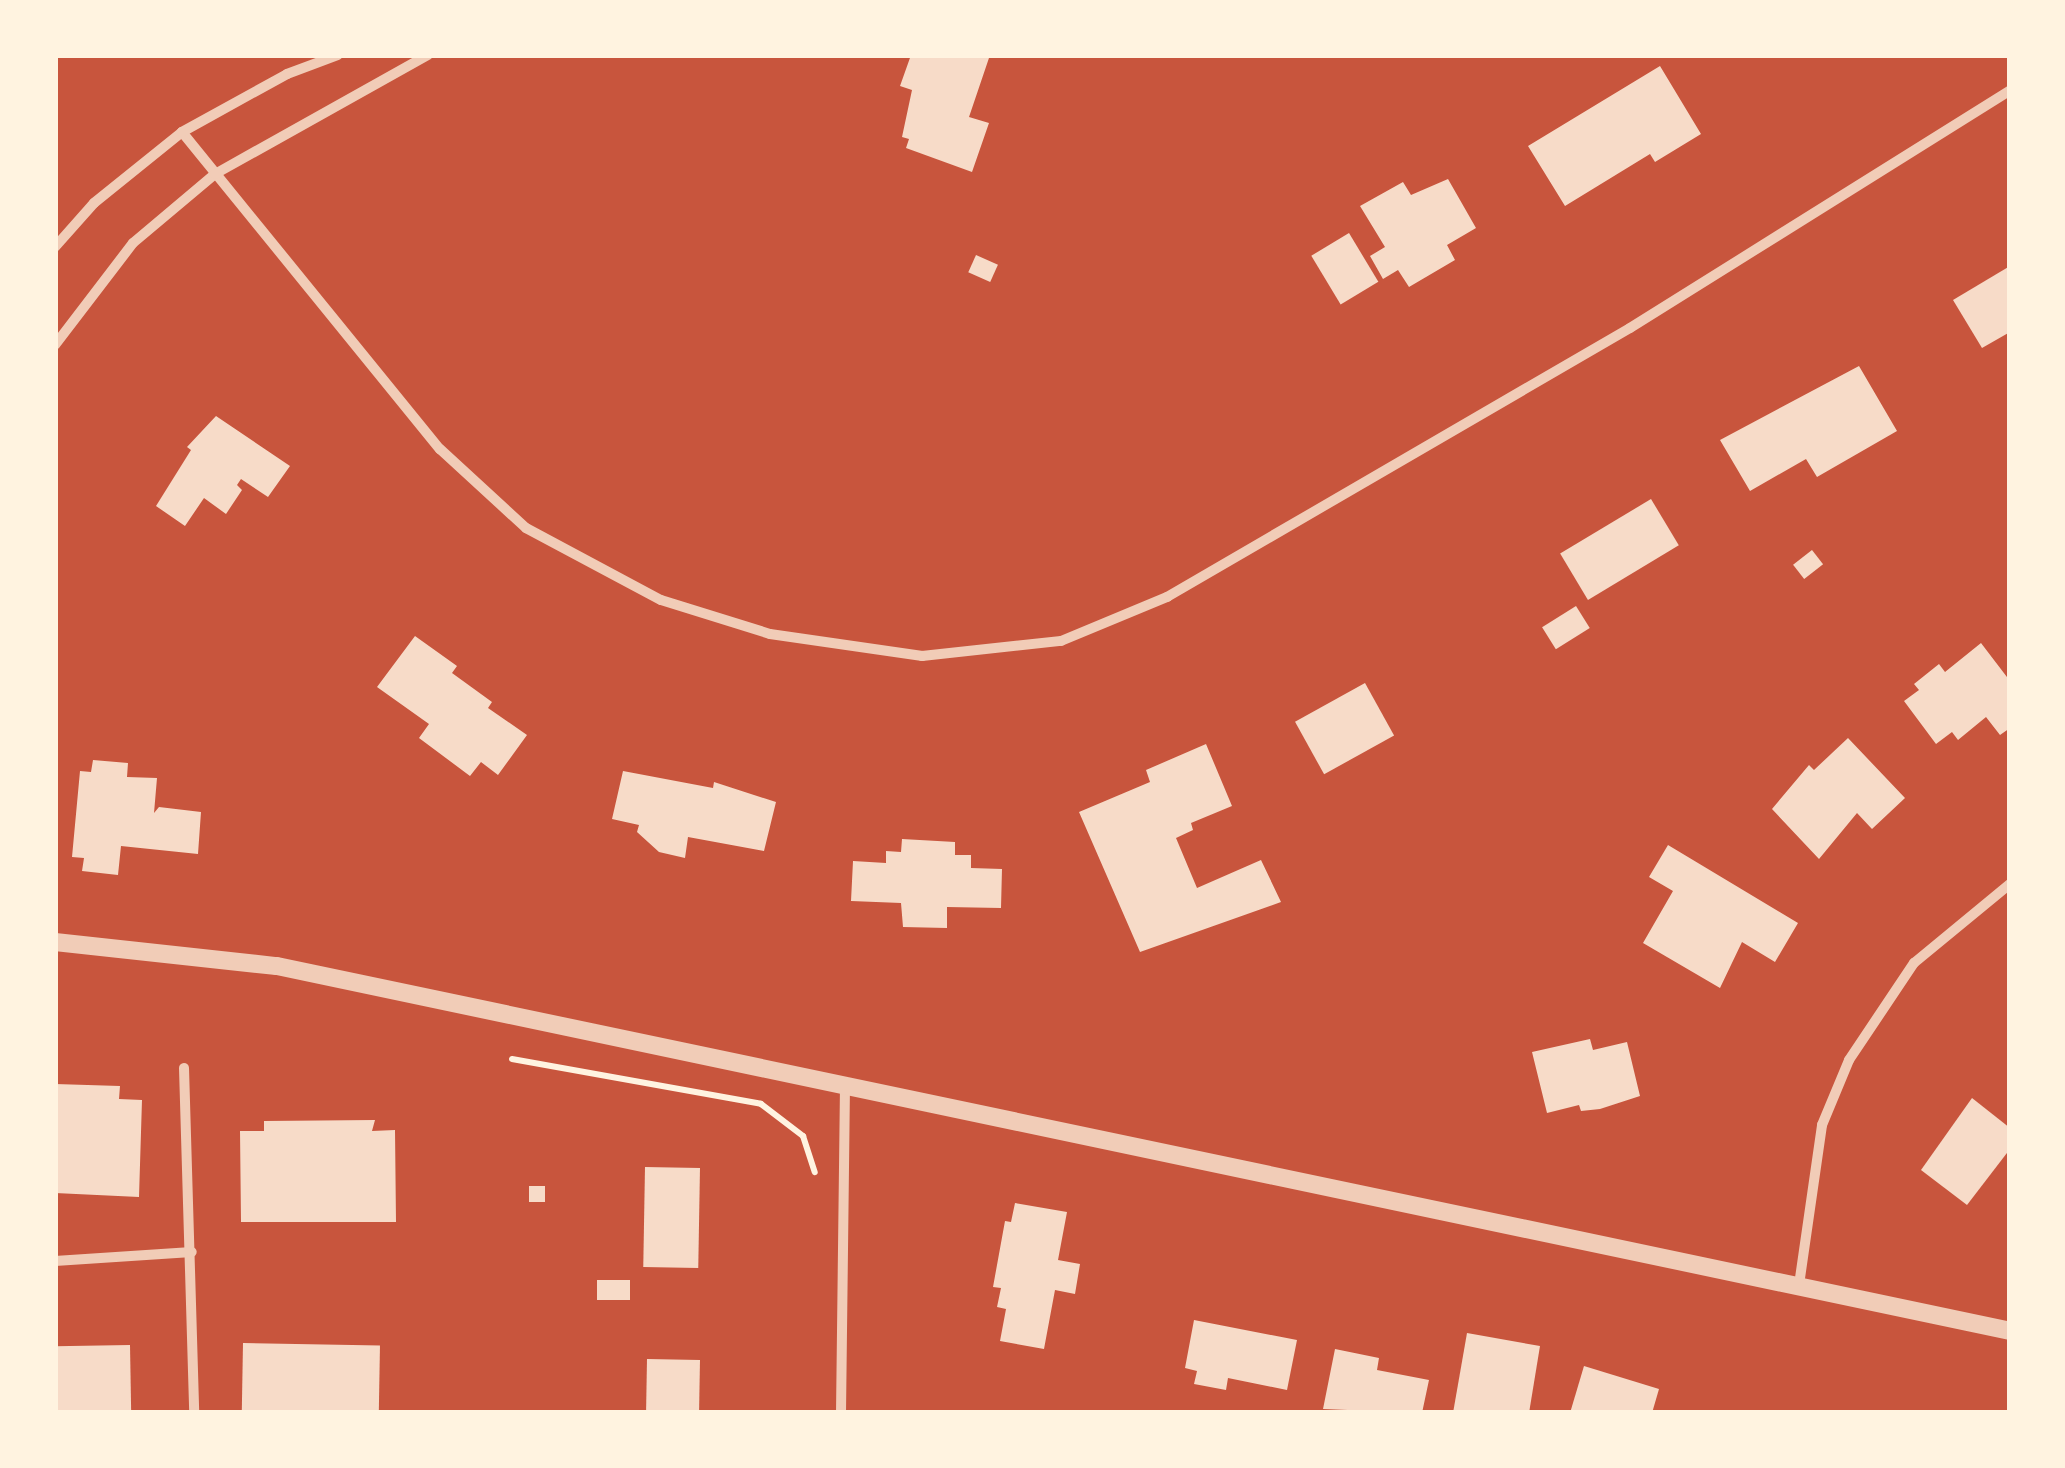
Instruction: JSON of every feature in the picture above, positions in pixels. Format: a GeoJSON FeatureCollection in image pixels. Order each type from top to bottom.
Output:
{"type":"FeatureCollection","features":[{"type":"Feature","properties":{"kind":"street"},"geometry":{"type":"LineString","coordinates":[[55,247],[94,203],[182,132],[286,74],[338,55]]}},
{"type":"Feature","properties":{"kind":"street"},"geometry":{"type":"LineString","coordinates":[[55,345],[134,243],[215,174],[428,55]]}},
{"type":"Feature","properties":{"kind":"street"},"geometry":{"type":"LineString","coordinates":[[182,132],[440,449],[557,549],[661,600],[770,634],[922,656],[1061,641],[1167,597],[1630,328],[2010,92]]}},
{"type":"Feature","properties":{"kind":"street"},"geometry":{"type":"LineString","coordinates":[[1798,1284],[1822,1125],[1850,1060],[1914,963],[2010,884]]}},
{"type":"Feature","properties":{"kind":"street"},"geometry":{"type":"LineString","coordinates":[[55,942],[277,966],[2010,1331]]}},
{"type":"Feature","properties":{"kind":"street"},"geometry":{"type":"LineString","coordinates":[[184,1068],[194,1413]]}},
{"type":"Feature","properties":{"kind":"street"},"geometry":{"type":"LineString","coordinates":[[841,1413],[845,1083]]}},
{"type":"Feature","properties":{"kind":"street"},"geometry":{"type":"LineString","coordinates":[[55,1261],[192,1252]]}},
{"type":"Feature","properties":{"kind":"path"},"geometry":{"type":"LineString","coordinates":[[512,1059],[761,1104],[803,1136],[815,1172]]}},
{"type":"Feature","properties":{"kind":"building"},"geometry":{"type":"Polygon","coordinates":[[[911,55],[990,55],[969,117],[989,123],[972,172],[906,148],[909,139],[902,137],[912,90],[900,86],[911,55]]]}},
{"type":"Feature","properties":{"kind":"building"},"geometry":{"type":"Polygon","coordinates":[[[1660,66],[1701,134],[1655,162],[1650,154],[1565,206],[1528,146],[1660,66]]]}},
{"type":"Feature","properties":{"kind":"building"},"geometry":{"type":"Polygon","coordinates":[[[1448,179],[1476,228],[1447,245],[1455,260],[1409,287],[1398,270],[1383,279],[1370,256],[1385,247],[1360,206],[1403,182],[1411,195],[1448,179]]]}},
{"type":"Feature","properties":{"kind":"building"},"geometry":{"type":"Polygon","coordinates":[[[1349,233],[1378,282],[1341,305],[1311,256],[1349,233]]]}},
{"type":"Feature","properties":{"kind":"building"},"geometry":{"type":"Polygon","coordinates":[[[976,255],[998,265],[990,282],[968,272],[976,255]]]}},
{"type":"Feature","properties":{"kind":"building"},"geometry":{"type":"Polygon","coordinates":[[[2010,266],[2010,332],[1982,348],[1953,300],[2010,266]]]}},
{"type":"Feature","properties":{"kind":"building"},"geometry":{"type":"Polygon","coordinates":[[[1859,366],[1897,431],[1817,477],[1806,459],[1750,491],[1720,440],[1859,366]]]}},
{"type":"Feature","properties":{"kind":"building"},"geometry":{"type":"Polygon","coordinates":[[[216,416],[290,466],[268,497],[241,479],[237,485],[242,490],[226,514],[204,498],[185,526],[156,506],[191,450],[187,447],[216,416]]]}},
{"type":"Feature","properties":{"kind":"building"},"geometry":{"type":"Polygon","coordinates":[[[1651,499],[1679,545],[1588,600],[1560,554],[1651,499]]]}},
{"type":"Feature","properties":{"kind":"building"},"geometry":{"type":"Polygon","coordinates":[[[1812,550],[1823,564],[1804,579],[1793,565],[1812,550]]]}},
{"type":"Feature","properties":{"kind":"building"},"geometry":{"type":"Polygon","coordinates":[[[1576,606],[1590,628],[1556,649],[1542,627],[1576,606]]]}},
{"type":"Feature","properties":{"kind":"building"},"geometry":{"type":"Polygon","coordinates":[[[415,636],[457,666],[452,673],[492,702],[488,708],[527,735],[498,775],[481,762],[470,776],[419,738],[429,724],[377,687],[415,636]]]}},
{"type":"Feature","properties":{"kind":"building"},"geometry":{"type":"Polygon","coordinates":[[[1981,643],[2010,681],[2010,728],[2000,735],[1986,717],[1958,740],[1952,732],[1936,744],[1904,701],[1919,690],[1914,684],[1939,664],[1945,672],[1981,643]]]}},
{"type":"Feature","properties":{"kind":"building"},"geometry":{"type":"Polygon","coordinates":[[[1365,683],[1394,735],[1324,774],[1295,722],[1365,683]]]}},
{"type":"Feature","properties":{"kind":"building"},"geometry":{"type":"Polygon","coordinates":[[[1848,738],[1905,798],[1872,829],[1857,813],[1819,859],[1772,809],[1809,765],[1814,770],[1848,738]]]}},
{"type":"Feature","properties":{"kind":"building"},"geometry":{"type":"Polygon","coordinates":[[[1206,744],[1232,806],[1191,823],[1193,830],[1176,838],[1197,888],[1261,860],[1281,902],[1140,952],[1079,812],[1150,782],[1146,770],[1206,744]]]}},
{"type":"Feature","properties":{"kind":"building"},"geometry":{"type":"Polygon","coordinates":[[[93,760],[128,763],[127,777],[157,778],[154,813],[159,807],[201,812],[198,854],[121,846],[118,875],[82,871],[84,858],[72,857],[80,771],[91,772],[93,760]]]}},
{"type":"Feature","properties":{"kind":"building"},"geometry":{"type":"Polygon","coordinates":[[[623,771],[713,788],[714,782],[776,802],[764,851],[688,837],[685,858],[659,852],[637,832],[639,825],[612,819],[623,771]]]}},
{"type":"Feature","properties":{"kind":"building"},"geometry":{"type":"Polygon","coordinates":[[[902,839],[955,842],[955,855],[971,855],[971,868],[1002,869],[1001,908],[947,907],[947,928],[903,927],[901,903],[851,901],[853,861],[886,863],[886,851],[901,852],[902,839]]]}},
{"type":"Feature","properties":{"kind":"building"},"geometry":{"type":"Polygon","coordinates":[[[1668,845],[1798,923],[1775,962],[1742,942],[1720,988],[1643,943],[1673,891],[1649,877],[1668,845]]]}},
{"type":"Feature","properties":{"kind":"building"},"geometry":{"type":"Polygon","coordinates":[[[1590,1039],[1593,1050],[1627,1042],[1640,1096],[1600,1109],[1581,1111],[1579,1105],[1547,1113],[1532,1052],[1590,1039]]]}},
{"type":"Feature","properties":{"kind":"building"},"geometry":{"type":"Polygon","coordinates":[[[55,1084],[120,1086],[119,1099],[142,1100],[139,1197],[55,1193],[55,1084]]]}},
{"type":"Feature","properties":{"kind":"building"},"geometry":{"type":"Polygon","coordinates":[[[1972,1098],[2010,1128],[2010,1149],[1967,1205],[1921,1170],[1972,1098]]]}},
{"type":"Feature","properties":{"kind":"building"},"geometry":{"type":"Polygon","coordinates":[[[375,1120],[372,1131],[395,1130],[396,1222],[241,1222],[240,1131],[264,1131],[264,1121],[375,1120]]]}},
{"type":"Feature","properties":{"kind":"building"},"geometry":{"type":"Polygon","coordinates":[[[645,1167],[700,1168],[698,1268],[643,1267],[645,1167]]]}},
{"type":"Feature","properties":{"kind":"building"},"geometry":{"type":"Polygon","coordinates":[[[529,1186],[545,1186],[545,1202],[529,1202],[529,1186]]]}},
{"type":"Feature","properties":{"kind":"building"},"geometry":{"type":"Polygon","coordinates":[[[1015,1203],[1067,1212],[1058,1260],[1080,1264],[1075,1294],[1055,1290],[1044,1349],[1000,1341],[1006,1309],[997,1307],[1001,1288],[993,1287],[1005,1221],[1011,1222],[1015,1203]]]}},
{"type":"Feature","properties":{"kind":"building"},"geometry":{"type":"Polygon","coordinates":[[[597,1280],[630,1280],[630,1300],[597,1300],[597,1280]]]}},
{"type":"Feature","properties":{"kind":"building"},"geometry":{"type":"Polygon","coordinates":[[[1194,1320],[1297,1340],[1287,1390],[1228,1378],[1226,1390],[1194,1384],[1197,1371],[1185,1368],[1194,1320]]]}},
{"type":"Feature","properties":{"kind":"building"},"geometry":{"type":"Polygon","coordinates":[[[1467,1333],[1540,1346],[1529,1413],[1453,1413],[1467,1333]]]}},
{"type":"Feature","properties":{"kind":"building"},"geometry":{"type":"Polygon","coordinates":[[[243,1343],[380,1345],[379,1413],[242,1413],[243,1343]]]}},
{"type":"Feature","properties":{"kind":"building"},"geometry":{"type":"Polygon","coordinates":[[[130,1345],[131,1413],[56,1413],[55,1346],[130,1345]]]}},
{"type":"Feature","properties":{"kind":"building"},"geometry":{"type":"Polygon","coordinates":[[[1335,1349],[1379,1358],[1377,1370],[1429,1380],[1422,1413],[1323,1409],[1335,1349]]]}},
{"type":"Feature","properties":{"kind":"building"},"geometry":{"type":"Polygon","coordinates":[[[647,1359],[700,1360],[699,1413],[646,1413],[647,1359]]]}},
{"type":"Feature","properties":{"kind":"building"},"geometry":{"type":"Polygon","coordinates":[[[1584,1366],[1659,1389],[1652,1413],[1570,1413],[1584,1366]]]}}]}
